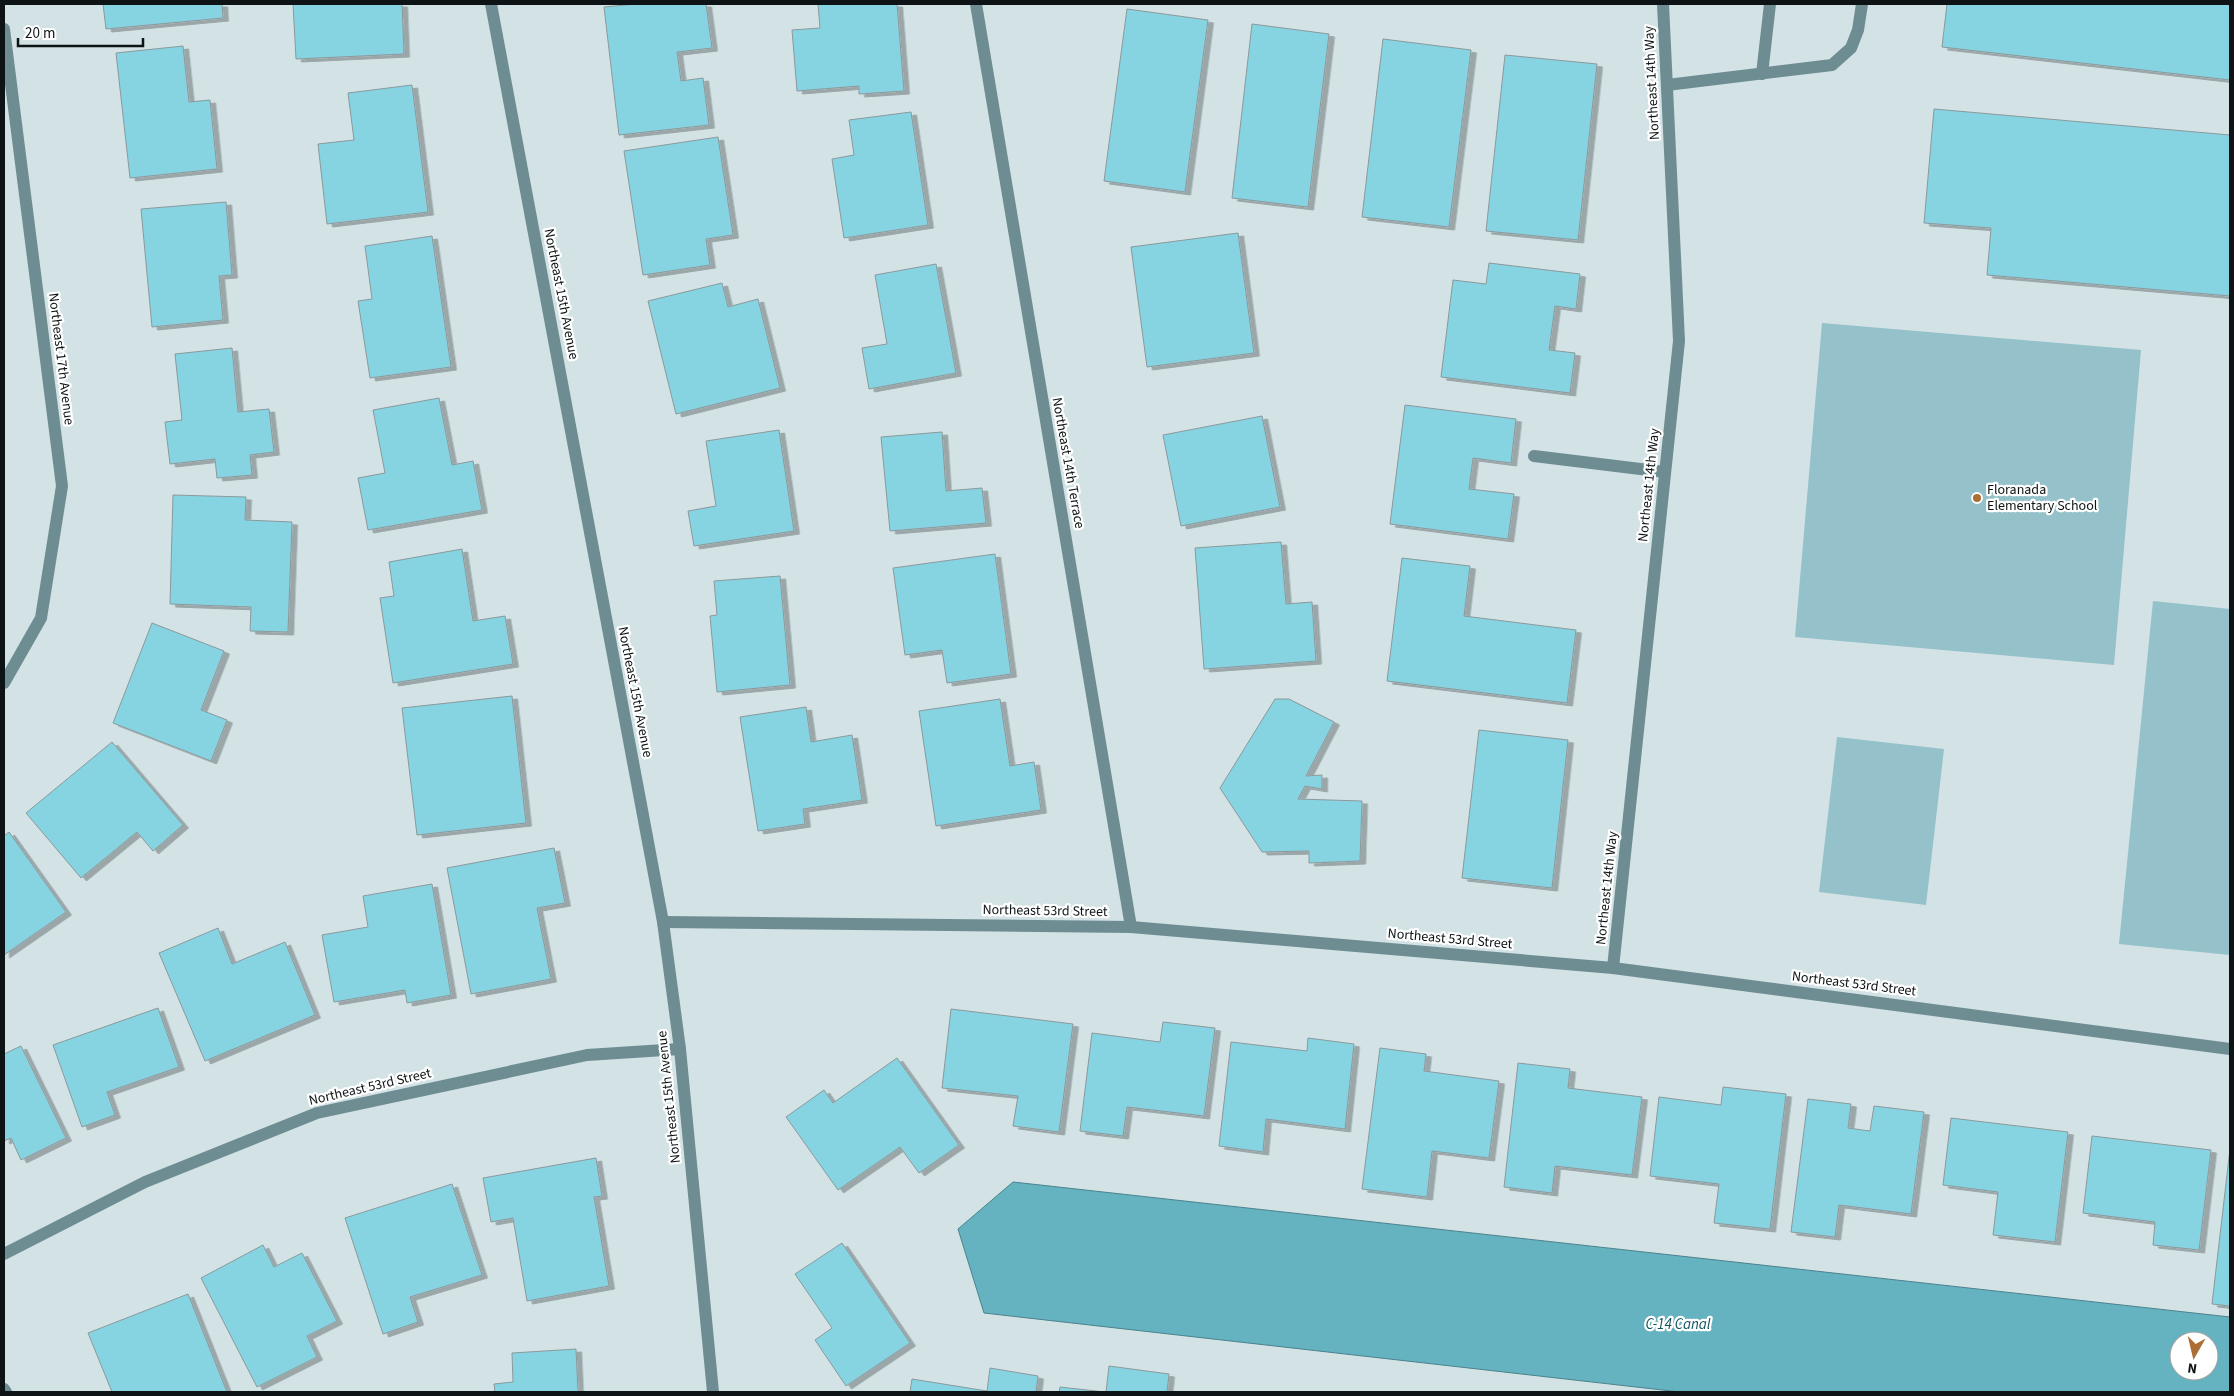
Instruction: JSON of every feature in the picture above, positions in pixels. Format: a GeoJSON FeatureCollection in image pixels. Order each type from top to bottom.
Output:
{"type":"FeatureCollection","features":[{"type":"Feature","properties":{"kind":"street","name":"Northeast 15th Avenue"},"geometry":{"type":"LineString","coordinates":[[491,4],[663,922],[680,1050],[713,1392]]}},
{"type":"Feature","properties":{"kind":"street","name":"Northeast 14th Terrace"},"geometry":{"type":"LineString","coordinates":[[976,4],[1131,927]]}},
{"type":"Feature","properties":{"kind":"street","name":"Northeast 14th Way"},"geometry":{"type":"LineString","coordinates":[[1613,968],[1679,341],[1663,4]]}},
{"type":"Feature","properties":{"kind":"street"},"geometry":{"type":"LineString","coordinates":[[1762,74],[1770,4]]}},
{"type":"Feature","properties":{"kind":"street"},"geometry":{"type":"LineString","coordinates":[[1666,85],[1832,64],[1851,48],[1858,30],[1862,4]]}},
{"type":"Feature","properties":{"kind":"street","name":"Northeast 17th Avenue"},"geometry":{"type":"LineString","coordinates":[[4,29],[62,486],[40,618],[4,683]]}},
{"type":"Feature","properties":{"kind":"street"},"geometry":{"type":"LineString","coordinates":[[1534,456],[1665,472]]}},
{"type":"Feature","properties":{"kind":"street","name":"Northeast 53rd Street"},"geometry":{"type":"LineString","coordinates":[[663,922],[1131,927],[1613,968],[2230,1049]]}},
{"type":"Feature","properties":{"kind":"street","name":"Northeast 53rd Street"},"geometry":{"type":"LineString","coordinates":[[4,1254],[145,1182],[318,1113],[587,1055],[680,1050]]}},
{"type":"Feature","properties":{"kind":"shaded area"},"geometry":{"type":"Polygon","coordinates":[[[1822,323],[2141,350],[2114,665],[1795,637],[1822,323]]]}},
{"type":"Feature","properties":{"kind":"shaded area"},"geometry":{"type":"Polygon","coordinates":[[[2153,601],[2230,609],[2230,955],[2119,944],[2153,601]]]}},
{"type":"Feature","properties":{"kind":"shaded area"},"geometry":{"type":"Polygon","coordinates":[[[1837,737],[1944,749],[1926,905],[1819,892],[1837,737]]]}},
{"type":"Feature","properties":{"kind":"water","name":"C-14 Canal"},"geometry":{"type":"Polygon","coordinates":[[[1013,1182],[2230,1317],[2230,1392],[1680,1392],[984,1313],[958,1229],[1013,1182]]]}},
{"type":"Feature","properties":{"kind":"building"},"geometry":{"type":"Polygon","coordinates":[[[103,4],[222,4],[223,18],[106,29],[103,4]]]}},
{"type":"Feature","properties":{"kind":"building"},"geometry":{"type":"Polygon","coordinates":[[[293,4],[402,4],[404,54],[296,59],[293,4]]]}},
{"type":"Feature","properties":{"kind":"building"},"geometry":{"type":"Polygon","coordinates":[[[636,4],[706,4],[712,48],[677,52],[681,81],[703,78],[709,125],[619,135],[604,7],[636,4]]]}},
{"type":"Feature","properties":{"kind":"building"},"geometry":{"type":"Polygon","coordinates":[[[818,4],[897,4],[904,91],[859,94],[859,86],[797,91],[792,30],[820,28],[818,4]]]}},
{"type":"Feature","properties":{"kind":"building"},"geometry":{"type":"Polygon","coordinates":[[[1947,4],[2230,4],[2230,80],[1942,47],[1947,4]]]}},
{"type":"Feature","properties":{"kind":"building"},"geometry":{"type":"Polygon","coordinates":[[[1127,9],[1208,20],[1185,192],[1104,181],[1127,9]]]}},
{"type":"Feature","properties":{"kind":"building"},"geometry":{"type":"Polygon","coordinates":[[[1252,24],[1329,34],[1308,207],[1232,198],[1252,24]]]}},
{"type":"Feature","properties":{"kind":"building"},"geometry":{"type":"Polygon","coordinates":[[[1383,39],[1471,50],[1449,227],[1362,217],[1383,39]]]}},
{"type":"Feature","properties":{"kind":"building"},"geometry":{"type":"Polygon","coordinates":[[[183,46],[189,102],[210,100],[217,169],[130,178],[116,53],[183,46]]]}},
{"type":"Feature","properties":{"kind":"building"},"geometry":{"type":"Polygon","coordinates":[[[1505,55],[1597,64],[1578,240],[1486,231],[1505,55]]]}},
{"type":"Feature","properties":{"kind":"building"},"geometry":{"type":"Polygon","coordinates":[[[412,85],[428,212],[327,224],[318,144],[354,140],[348,93],[412,85]]]}},
{"type":"Feature","properties":{"kind":"building"},"geometry":{"type":"Polygon","coordinates":[[[1934,109],[2230,135],[2230,296],[1987,275],[1991,228],[1924,223],[1934,109]]]}},
{"type":"Feature","properties":{"kind":"building"},"geometry":{"type":"Polygon","coordinates":[[[911,112],[928,225],[844,238],[832,159],[854,155],[849,120],[911,112]]]}},
{"type":"Feature","properties":{"kind":"building"},"geometry":{"type":"Polygon","coordinates":[[[718,137],[733,235],[706,239],[710,265],[643,275],[624,151],[718,137]]]}},
{"type":"Feature","properties":{"kind":"building"},"geometry":{"type":"Polygon","coordinates":[[[226,202],[232,275],[219,276],[223,320],[152,327],[141,209],[226,202]]]}},
{"type":"Feature","properties":{"kind":"building"},"geometry":{"type":"Polygon","coordinates":[[[1238,233],[1254,353],[1147,367],[1131,247],[1238,233]]]}},
{"type":"Feature","properties":{"kind":"building"},"geometry":{"type":"Polygon","coordinates":[[[432,236],[451,367],[370,378],[358,301],[372,299],[365,246],[432,236]]]}},
{"type":"Feature","properties":{"kind":"building"},"geometry":{"type":"Polygon","coordinates":[[[1489,263],[1580,274],[1576,309],[1555,306],[1549,350],[1575,353],[1570,393],[1441,377],[1453,280],[1486,284],[1489,263]]]}},
{"type":"Feature","properties":{"kind":"building"},"geometry":{"type":"Polygon","coordinates":[[[936,264],[956,373],[869,389],[862,348],[887,344],[875,275],[936,264]]]}},
{"type":"Feature","properties":{"kind":"building"},"geometry":{"type":"Polygon","coordinates":[[[722,283],[728,307],[758,299],[780,388],[676,414],[648,301],[722,283]]]}},
{"type":"Feature","properties":{"kind":"building"},"geometry":{"type":"Polygon","coordinates":[[[232,348],[238,412],[269,409],[274,452],[250,455],[252,475],[217,478],[215,459],[170,464],[165,422],[182,420],[175,354],[232,348]]]}},
{"type":"Feature","properties":{"kind":"building"},"geometry":{"type":"Polygon","coordinates":[[[439,398],[452,465],[473,461],[482,510],[368,530],[358,478],[385,473],[373,410],[439,398]]]}},
{"type":"Feature","properties":{"kind":"building"},"geometry":{"type":"Polygon","coordinates":[[[1405,405],[1516,419],[1511,463],[1473,458],[1469,489],[1514,494],[1508,539],[1390,524],[1405,405]]]}},
{"type":"Feature","properties":{"kind":"building"},"geometry":{"type":"Polygon","coordinates":[[[1262,416],[1280,507],[1181,526],[1163,435],[1262,416]]]}},
{"type":"Feature","properties":{"kind":"building"},"geometry":{"type":"Polygon","coordinates":[[[779,430],[794,531],[694,546],[688,511],[716,506],[706,441],[779,430]]]}},
{"type":"Feature","properties":{"kind":"building"},"geometry":{"type":"Polygon","coordinates":[[[942,432],[946,491],[982,488],[986,523],[890,531],[881,437],[942,432]]]}},
{"type":"Feature","properties":{"kind":"building"},"geometry":{"type":"Polygon","coordinates":[[[173,495],[246,497],[245,520],[292,522],[288,632],[250,631],[251,607],[170,604],[173,495]]]}},
{"type":"Feature","properties":{"kind":"building"},"geometry":{"type":"Polygon","coordinates":[[[1281,542],[1286,604],[1312,602],[1316,661],[1204,669],[1195,548],[1281,542]]]}},
{"type":"Feature","properties":{"kind":"building"},"geometry":{"type":"Polygon","coordinates":[[[462,549],[473,621],[505,616],[513,664],[393,683],[380,598],[394,596],[389,562],[462,549]]]}},
{"type":"Feature","properties":{"kind":"building"},"geometry":{"type":"Polygon","coordinates":[[[995,554],[1011,674],[947,683],[942,650],[905,655],[893,568],[995,554]]]}},
{"type":"Feature","properties":{"kind":"building"},"geometry":{"type":"Polygon","coordinates":[[[1402,558],[1470,566],[1464,616],[1576,630],[1567,703],[1387,681],[1402,558]]]}},
{"type":"Feature","properties":{"kind":"building"},"geometry":{"type":"Polygon","coordinates":[[[780,576],[790,685],[717,692],[710,616],[717,615],[714,581],[780,576]]]}},
{"type":"Feature","properties":{"kind":"building"},"geometry":{"type":"Polygon","coordinates":[[[152,623],[224,651],[201,710],[227,720],[211,761],[113,723],[152,623]]]}},
{"type":"Feature","properties":{"kind":"building"},"geometry":{"type":"Polygon","coordinates":[[[512,696],[526,823],[417,835],[402,708],[512,696]]]}},
{"type":"Feature","properties":{"kind":"building"},"geometry":{"type":"Polygon","coordinates":[[[1000,699],[1010,766],[1034,762],[1041,810],[936,826],[919,711],[1000,699]]]}},
{"type":"Feature","properties":{"kind":"building"},"geometry":{"type":"Polygon","coordinates":[[[1275,699],[1289,699],[1334,722],[1306,776],[1322,775],[1322,789],[1305,786],[1298,799],[1362,801],[1360,861],[1309,863],[1309,851],[1262,852],[1220,788],[1275,699]]]}},
{"type":"Feature","properties":{"kind":"building"},"geometry":{"type":"Polygon","coordinates":[[[806,707],[811,742],[852,735],[862,800],[803,809],[805,824],[758,831],[740,717],[806,707]]]}},
{"type":"Feature","properties":{"kind":"building"},"geometry":{"type":"Polygon","coordinates":[[[1479,730],[1568,740],[1552,888],[1462,878],[1479,730]]]}},
{"type":"Feature","properties":{"kind":"building"},"geometry":{"type":"Polygon","coordinates":[[[112,742],[183,825],[153,851],[137,832],[81,878],[26,813],[112,742]]]}},
{"type":"Feature","properties":{"kind":"building"},"geometry":{"type":"Polygon","coordinates":[[[9,832],[66,912],[4,955],[4,836],[9,832]]]}},
{"type":"Feature","properties":{"kind":"building"},"geometry":{"type":"Polygon","coordinates":[[[554,848],[565,903],[537,908],[551,979],[471,994],[447,868],[554,848]]]}},
{"type":"Feature","properties":{"kind":"building"},"geometry":{"type":"Polygon","coordinates":[[[432,884],[451,995],[407,1003],[405,990],[334,1002],[322,935],[368,927],[363,896],[432,884]]]}},
{"type":"Feature","properties":{"kind":"building"},"geometry":{"type":"Polygon","coordinates":[[[218,928],[232,964],[285,942],[315,1015],[205,1061],[159,953],[218,928]]]}},
{"type":"Feature","properties":{"kind":"building"},"geometry":{"type":"Polygon","coordinates":[[[158,1008],[179,1067],[107,1092],[115,1115],[82,1127],[53,1045],[158,1008]]]}},
{"type":"Feature","properties":{"kind":"building"},"geometry":{"type":"Polygon","coordinates":[[[951,1009],[1073,1024],[1059,1132],[1013,1126],[1018,1096],[942,1088],[951,1009]]]}},
{"type":"Feature","properties":{"kind":"building"},"geometry":{"type":"Polygon","coordinates":[[[1163,1022],[1215,1028],[1204,1116],[1127,1107],[1123,1136],[1080,1131],[1092,1033],[1160,1042],[1163,1022]]]}},
{"type":"Feature","properties":{"kind":"building"},"geometry":{"type":"Polygon","coordinates":[[[1308,1038],[1354,1044],[1345,1129],[1266,1119],[1263,1152],[1219,1146],[1231,1042],[1307,1051],[1308,1038]]]}},
{"type":"Feature","properties":{"kind":"building"},"geometry":{"type":"Polygon","coordinates":[[[21,1046],[66,1138],[21,1160],[11,1138],[4,1141],[4,1054],[21,1046]]]}},
{"type":"Feature","properties":{"kind":"building"},"geometry":{"type":"Polygon","coordinates":[[[1380,1048],[1426,1054],[1424,1071],[1499,1081],[1489,1158],[1432,1151],[1427,1197],[1362,1189],[1380,1048]]]}},
{"type":"Feature","properties":{"kind":"building"},"geometry":{"type":"Polygon","coordinates":[[[897,1058],[959,1145],[919,1173],[900,1147],[838,1190],[786,1117],[824,1090],[833,1103],[897,1058]]]}},
{"type":"Feature","properties":{"kind":"building"},"geometry":{"type":"Polygon","coordinates":[[[1518,1063],[1570,1069],[1568,1088],[1642,1097],[1632,1175],[1555,1166],[1552,1193],[1504,1187],[1518,1063]]]}},
{"type":"Feature","properties":{"kind":"building"},"geometry":{"type":"Polygon","coordinates":[[[1723,1087],[1786,1094],[1770,1229],[1714,1223],[1719,1184],[1650,1176],[1659,1097],[1721,1105],[1723,1087]]]}},
{"type":"Feature","properties":{"kind":"building"},"geometry":{"type":"Polygon","coordinates":[[[1808,1099],[1851,1104],[1848,1128],[1870,1131],[1874,1106],[1924,1112],[1911,1214],[1839,1205],[1835,1237],[1791,1232],[1808,1099]]]}},
{"type":"Feature","properties":{"kind":"building"},"geometry":{"type":"Polygon","coordinates":[[[1951,1118],[2068,1132],[2055,1242],[1993,1235],[1998,1192],[1943,1185],[1951,1118]]]}},
{"type":"Feature","properties":{"kind":"building"},"geometry":{"type":"Polygon","coordinates":[[[2092,1136],[2211,1150],[2199,1250],[2153,1245],[2155,1222],[2083,1213],[2092,1136]]]}},
{"type":"Feature","properties":{"kind":"building"},"geometry":{"type":"Polygon","coordinates":[[[2230,1149],[2230,1306],[2212,1304],[2230,1149]]]}},
{"type":"Feature","properties":{"kind":"building"},"geometry":{"type":"Polygon","coordinates":[[[596,1158],[602,1196],[594,1197],[609,1286],[527,1301],[513,1218],[491,1222],[483,1178],[596,1158]]]}},
{"type":"Feature","properties":{"kind":"building"},"geometry":{"type":"Polygon","coordinates":[[[452,1184],[482,1275],[410,1297],[418,1322],[383,1334],[345,1218],[452,1184]]]}},
{"type":"Feature","properties":{"kind":"building"},"geometry":{"type":"Polygon","coordinates":[[[842,1243],[910,1343],[846,1386],[815,1340],[832,1328],[795,1274],[842,1243]]]}},
{"type":"Feature","properties":{"kind":"building"},"geometry":{"type":"Polygon","coordinates":[[[263,1245],[274,1267],[302,1253],[337,1321],[307,1336],[317,1357],[257,1387],[201,1278],[263,1245]]]}},
{"type":"Feature","properties":{"kind":"building"},"geometry":{"type":"Polygon","coordinates":[[[188,1294],[227,1392],[112,1392],[88,1333],[188,1294]]]}},
{"type":"Feature","properties":{"kind":"building"},"geometry":{"type":"Polygon","coordinates":[[[576,1349],[578,1392],[495,1392],[494,1384],[513,1382],[512,1353],[576,1349]]]}},
{"type":"Feature","properties":{"kind":"building"},"geometry":{"type":"Polygon","coordinates":[[[1109,1366],[1169,1374],[1167,1392],[1106,1392],[1109,1366]]]}},
{"type":"Feature","properties":{"kind":"building"},"geometry":{"type":"Polygon","coordinates":[[[990,1368],[1038,1376],[1036,1392],[910,1392],[912,1379],[987,1391],[990,1368]]]}},
{"type":"Feature","properties":{"kind":"building"},"geometry":{"type":"Polygon","coordinates":[[[1060,1387],[1105,1392],[1059,1392],[1060,1387]]]}},
{"type":"Feature","properties":{"kind":"place","name":"Floranada Elementary School"},"geometry":{"type":"Point","coordinates":[1977,498]}}]}
